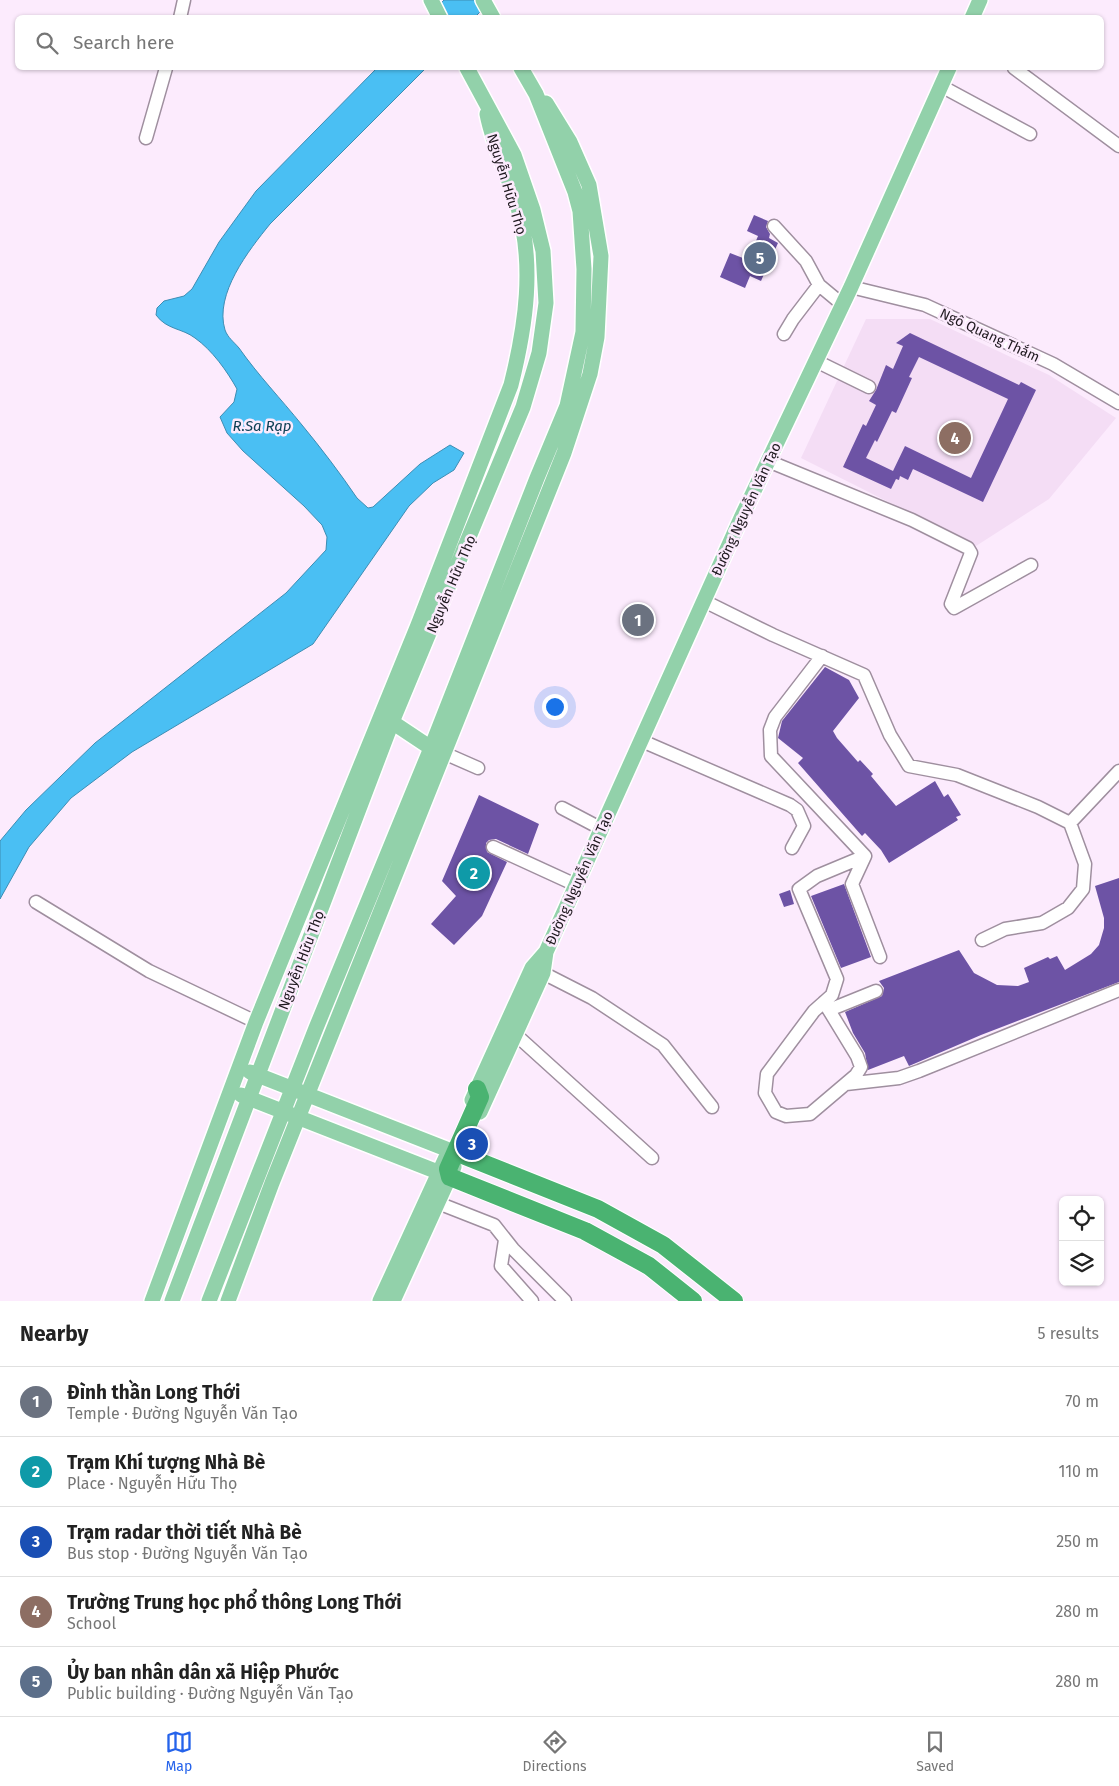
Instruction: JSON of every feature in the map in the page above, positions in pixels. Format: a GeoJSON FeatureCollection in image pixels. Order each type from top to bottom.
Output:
{"type":"FeatureCollection","features":[{"type":"Feature","properties":{"kind":"highway"},"geometry":{"type":"LineString","coordinates":[[477,1089],[480,1097],[444,1175],[585,1231],[649,1266],[693,1301]]}},
{"type":"Feature","properties":{"kind":"highway"},"geometry":{"type":"LineString","coordinates":[[455,1152],[606,1214],[663,1245],[734,1301]]}},
{"type":"Feature","properties":{"kind":"main road"},"geometry":{"type":"LineString","coordinates":[[431,0],[438,15]]}},
{"type":"Feature","properties":{"kind":"main road"},"geometry":{"type":"LineString","coordinates":[[483,0],[491,15]]}},
{"type":"Feature","properties":{"kind":"main road"},"geometry":{"type":"LineString","coordinates":[[973,15],[980,0]]}},
{"type":"Feature","properties":{"kind":"main road"},"geometry":{"type":"LineString","coordinates":[[468,70],[484,100]]}},
{"type":"Feature","properties":{"kind":"main road"},"geometry":{"type":"LineString","coordinates":[[228,1301],[466,681],[537,478],[567,406],[583,332],[584,269],[580,211],[575,192],[536,94],[522,70]]}},
{"type":"Feature","properties":{"kind":"main road","name":"Đường Nguyễn Văn Tạo"},"geometry":{"type":"LineString","coordinates":[[455,1152],[515,1034],[543,973],[546,952],[600,828],[642,741],[768,461],[852,287],[948,70]]}},
{"type":"Feature","properties":{"kind":"main road","name":"Nguyễn Hữu Thọ"},"geometry":{"type":"LineString","coordinates":[[152,1301],[256,1022],[456,530],[511,384],[521,343],[527,303],[524,233],[506,172],[491,139],[484,100]]}},
{"type":"Feature","properties":{"kind":"main road","name":"Nguyễn Hữu Thọ"},"geometry":{"type":"LineString","coordinates":[[172,1301],[392,722],[523,407],[539,353],[546,303],[543,251],[533,210],[514,155],[484,100]]}},
{"type":"Feature","properties":{"kind":"main road"},"geometry":{"type":"LineString","coordinates":[[456,530],[470,537]]}},
{"type":"Feature","properties":{"kind":"main road"},"geometry":{"type":"LineString","coordinates":[[392,722],[438,751]]}},
{"type":"Feature","properties":{"kind":"main road"},"geometry":{"type":"LineString","coordinates":[[209,1301],[292,1089],[438,751]]}},
{"type":"Feature","properties":{"kind":"main road"},"geometry":{"type":"LineString","coordinates":[[320,864],[335,871]]}},
{"type":"Feature","properties":{"kind":"main road","name":"Đường Nguyễn Văn Tạo"},"geometry":{"type":"LineString","coordinates":[[477,1089],[532,968],[546,952]]}},
{"type":"Feature","properties":{"kind":"main road"},"geometry":{"type":"LineString","coordinates":[[239,1068],[455,1152]]}},
{"type":"Feature","properties":{"kind":"main road"},"geometry":{"type":"LineString","coordinates":[[231,1091],[444,1175]]}},
{"type":"Feature","properties":{"kind":"main road"},"geometry":{"type":"LineString","coordinates":[[393,1301],[438,1203],[444,1175]]}},
{"type":"Feature","properties":{"kind":"main road"},"geometry":{"type":"LineString","coordinates":[[380,1301],[444,1175]]}},
{"type":"Feature","properties":{"kind":"street"},"geometry":{"type":"LineString","coordinates":[[181,15],[184,0]]}},
{"type":"Feature","properties":{"kind":"street"},"geometry":{"type":"LineString","coordinates":[[146,138],[165,70]]}},
{"type":"Feature","properties":{"kind":"street"},"geometry":{"type":"LineString","coordinates":[[1017,70],[1119,146]]}},
{"type":"Feature","properties":{"kind":"street"},"geometry":{"type":"LineString","coordinates":[[941,86],[1030,134]]}},
{"type":"Feature","properties":{"kind":"street"},"geometry":{"type":"LineString","coordinates":[[774,226],[806,262],[819,285],[843,305]]}},
{"type":"Feature","properties":{"kind":"street"},"geometry":{"type":"LineString","coordinates":[[784,334],[819,285]]}},
{"type":"Feature","properties":{"kind":"street","name":"Ngô Quang Thắm"},"geometry":{"type":"LineString","coordinates":[[852,287],[925,305],[1052,364],[1119,403]]}},
{"type":"Feature","properties":{"kind":"street"},"geometry":{"type":"LineString","coordinates":[[816,361],[869,387]]}},
{"type":"Feature","properties":{"kind":"street"},"geometry":{"type":"LineString","coordinates":[[768,461],[912,520],[968,548],[971,553],[951,604],[954,608],[1031,565]]}},
{"type":"Feature","properties":{"kind":"street"},"geometry":{"type":"LineString","coordinates":[[704,601],[864,674],[890,735],[909,766],[957,775],[1038,807],[1070,823],[1085,864],[1083,889],[1068,908],[1042,922],[1005,929],[982,940]]}},
{"type":"Feature","properties":{"kind":"street"},"geometry":{"type":"LineString","coordinates":[[822,656],[775,717],[770,730],[771,756],[864,856]]}},
{"type":"Feature","properties":{"kind":"street"},"geometry":{"type":"LineString","coordinates":[[642,741],[790,805],[797,810],[804,826],[792,848]]}},
{"type":"Feature","properties":{"kind":"street"},"geometry":{"type":"LineString","coordinates":[[438,751],[478,768]]}},
{"type":"Feature","properties":{"kind":"street"},"geometry":{"type":"LineString","coordinates":[[1070,823],[1119,771]]}},
{"type":"Feature","properties":{"kind":"street"},"geometry":{"type":"LineString","coordinates":[[562,808],[600,828]]}},
{"type":"Feature","properties":{"kind":"street"},"geometry":{"type":"LineString","coordinates":[[492,847],[576,885]]}},
{"type":"Feature","properties":{"kind":"street"},"geometry":{"type":"LineString","coordinates":[[864,856],[852,884],[880,957]]}},
{"type":"Feature","properties":{"kind":"street"},"geometry":{"type":"LineString","coordinates":[[826,1006],[837,979],[799,889],[817,876],[864,856]]}},
{"type":"Feature","properties":{"kind":"street"},"geometry":{"type":"LineString","coordinates":[[36,902],[149,971],[256,1022]]}},
{"type":"Feature","properties":{"kind":"street"},"geometry":{"type":"LineString","coordinates":[[543,973],[592,998],[663,1045],[712,1107]]}},
{"type":"Feature","properties":{"kind":"street"},"geometry":{"type":"LineString","coordinates":[[846,1084],[899,1078],[912,1074],[1119,990]]}},
{"type":"Feature","properties":{"kind":"street"},"geometry":{"type":"LineString","coordinates":[[826,1006],[857,1056],[861,1066],[856,1075],[810,1114],[786,1116],[776,1112],[765,1093],[768,1074],[814,1011],[826,1006],[876,991]]}},
{"type":"Feature","properties":{"kind":"street"},"geometry":{"type":"LineString","coordinates":[[515,1034],[652,1158]]}},
{"type":"Feature","properties":{"kind":"street"},"geometry":{"type":"LineString","coordinates":[[438,1203],[489,1222],[565,1301]]}},
{"type":"Feature","properties":{"kind":"street"},"geometry":{"type":"LineString","coordinates":[[505,1240],[501,1266],[532,1301]]}},
{"type":"Feature","properties":{"kind":"shaded area"},"geometry":{"type":"Polygon","coordinates":[[[866,319],[930,319],[1049,375],[1116,418],[1049,499],[976,546],[801,458],[866,319]]]}},
{"type":"Feature","properties":{"kind":"water"},"geometry":{"type":"Polygon","coordinates":[[[444,0],[492,0],[477,15],[430,15],[444,0]]]}},
{"type":"Feature","properties":{"kind":"water","name":"R.Sa Rạp"},"geometry":{"type":"Polygon","coordinates":[[[375,70],[424,70],[270,224],[235,273],[224,302],[223,316],[225,330],[229,338],[294,415],[357,498],[368,508],[373,507],[420,464],[450,445],[464,453],[454,470],[433,483],[409,506],[313,644],[132,752],[71,798],[29,847],[0,899],[0,841],[26,810],[95,743],[286,593],[326,550],[327,537],[322,525],[304,506],[243,451],[227,433],[220,417],[234,402],[237,389],[224,368],[201,343],[190,335],[165,324],[156,315],[157,308],[164,301],[184,296],[192,289],[219,242],[256,191],[375,70]]]}},
{"type":"Feature","properties":{"kind":"building"},"geometry":{"type":"Polygon","coordinates":[[[754,215],[768,221],[766,227],[770,234],[769,238],[778,243],[761,281],[750,276],[745,288],[720,277],[730,253],[748,260],[758,236],[747,231],[754,215]]]}},
{"type":"Feature","properties":{"kind":"building"},"geometry":{"type":"Polygon","coordinates":[[[910,333],[1019,385],[1021,382],[1036,390],[983,502],[913,469],[908,480],[900,476],[899,480],[896,479],[891,489],[843,467],[863,424],[866,426],[876,405],[869,401],[876,390],[886,365],[893,369],[903,346],[896,343],[910,333]],[[919,357],[909,377],[912,378],[896,413],[892,411],[877,442],[875,440],[866,458],[893,471],[905,446],[971,478],[1008,399],[919,357]]]}},
{"type":"Feature","properties":{"kind":"building"},"geometry":{"type":"Polygon","coordinates":[[[634,609],[649,616],[643,630],[628,623],[634,609]]]}},
{"type":"Feature","properties":{"kind":"building"},"geometry":{"type":"Polygon","coordinates":[[[825,667],[849,680],[859,698],[833,731],[858,762],[860,760],[873,774],[871,776],[896,806],[935,781],[944,797],[948,794],[961,815],[956,817],[958,820],[889,863],[881,850],[865,833],[862,836],[798,763],[803,758],[778,738],[782,721],[825,667]]]}},
{"type":"Feature","properties":{"kind":"building"},"geometry":{"type":"Polygon","coordinates":[[[479,795],[539,824],[528,854],[496,839],[489,840],[486,843],[487,852],[507,862],[482,916],[454,945],[431,924],[456,896],[442,881],[479,795]]]}},
{"type":"Feature","properties":{"kind":"building"},"geometry":{"type":"Polygon","coordinates":[[[1119,878],[1119,982],[981,1035],[909,1066],[904,1056],[868,1070],[865,1053],[853,1033],[845,1012],[882,996],[884,988],[879,981],[959,950],[974,973],[997,985],[1018,986],[1029,982],[1024,968],[1048,957],[1050,959],[1057,956],[1065,970],[1091,954],[1099,945],[1104,928],[1104,918],[1095,886],[1119,878]]]}},
{"type":"Feature","properties":{"kind":"building"},"geometry":{"type":"Polygon","coordinates":[[[844,884],[871,957],[841,968],[811,896],[844,884]]]}},
{"type":"Feature","properties":{"kind":"building"},"geometry":{"type":"Polygon","coordinates":[[[790,890],[794,904],[784,907],[779,894],[790,890]]]}},
{"type":"Feature","properties":{"kind":"place","name":"Ủy ban nhân dân xã Hiệp Phước"},"geometry":{"type":"Point","coordinates":[760,258]}},
{"type":"Feature","properties":{"kind":"place","name":"Trường Trung học phổ thông Long Thới"},"geometry":{"type":"Point","coordinates":[955,438]}},
{"type":"Feature","properties":{"kind":"place","name":"Đình thần Long Thới"},"geometry":{"type":"Point","coordinates":[638,620]}},
{"type":"Feature","properties":{"kind":"place","name":"Trạm Khí tượng Nhà Bè"},"geometry":{"type":"Point","coordinates":[474,873]}},
{"type":"Feature","properties":{"kind":"place","name":"Trạm radar thời tiết Nhà Bè"},"geometry":{"type":"Point","coordinates":[472,1144]}}]}
